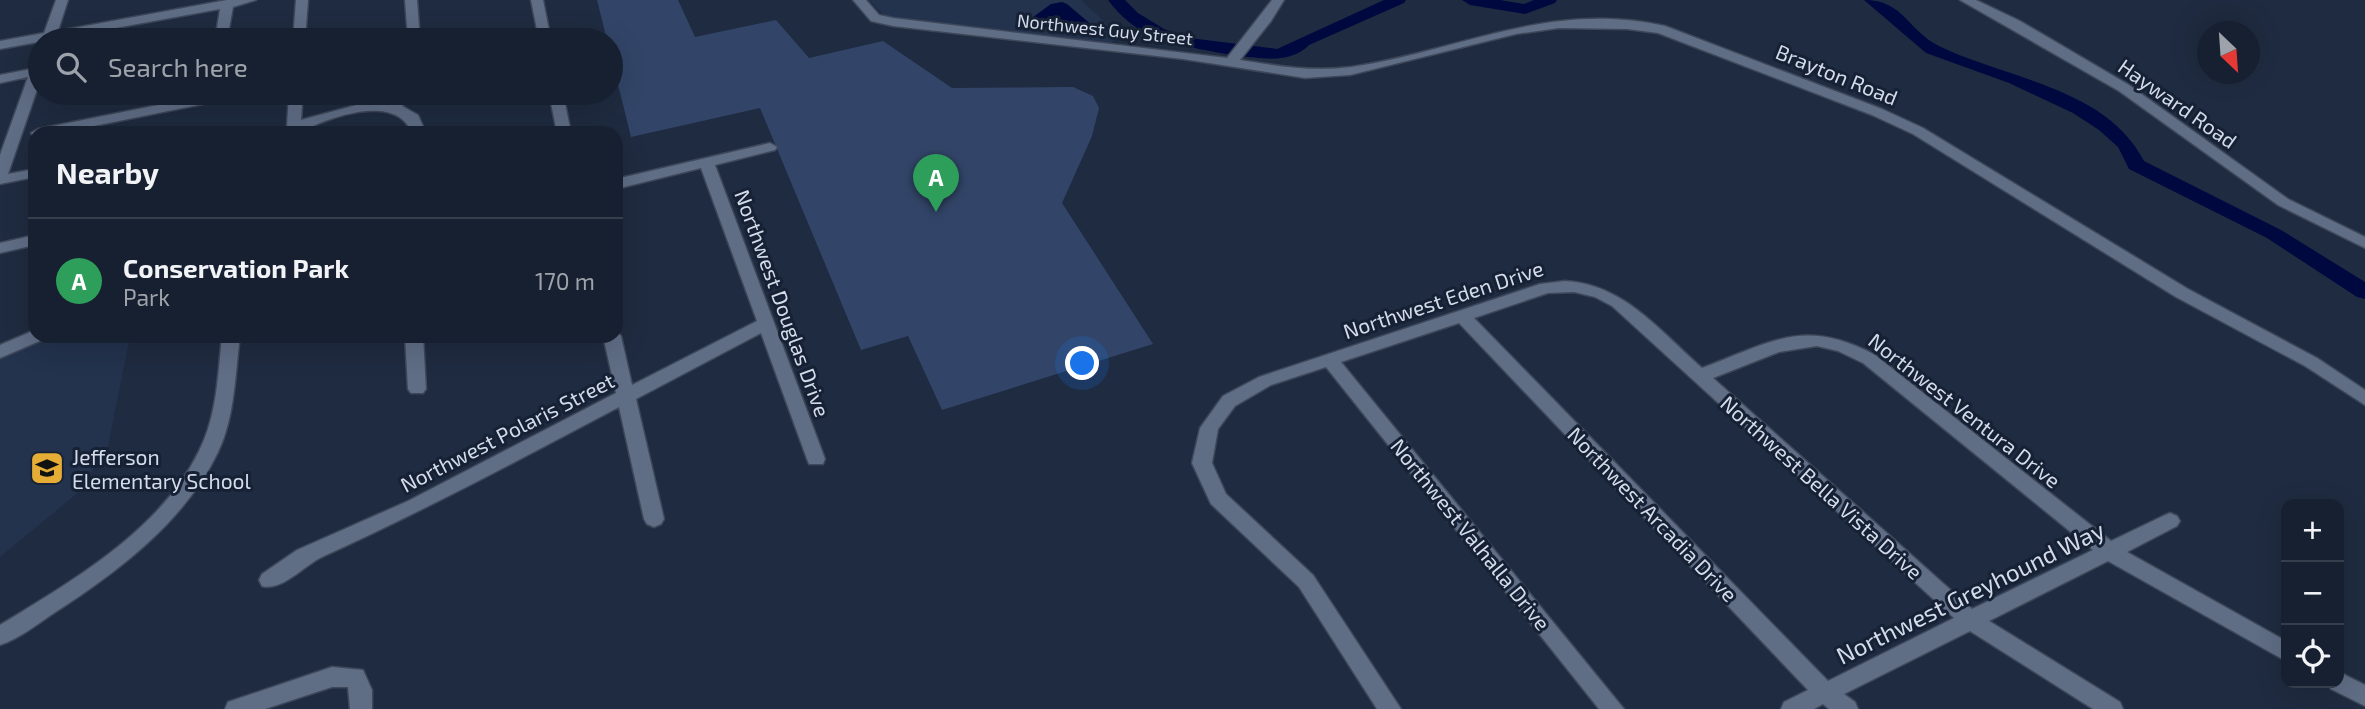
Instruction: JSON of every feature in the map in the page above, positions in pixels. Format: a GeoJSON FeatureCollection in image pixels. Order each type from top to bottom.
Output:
{"type":"FeatureCollection","features":[{"type":"Feature","properties":{"kind":"street"},"geometry":{"type":"LineString","coordinates":[[52,28],[62,0]]}},
{"type":"Feature","properties":{"kind":"street"},"geometry":{"type":"LineString","coordinates":[[89,28],[178,6],[250,0]]}},
{"type":"Feature","properties":{"kind":"street"},"geometry":{"type":"LineString","coordinates":[[300,28],[302,0]]}},
{"type":"Feature","properties":{"kind":"street"},"geometry":{"type":"LineString","coordinates":[[411,0],[413,28]]}},
{"type":"Feature","properties":{"kind":"street"},"geometry":{"type":"LineString","coordinates":[[537,0],[543,28]]}},
{"type":"Feature","properties":{"kind":"street","name":"Northwest Guy Street"},"geometry":{"type":"LineString","coordinates":[[859,0],[875,18],[893,22],[1232,60]]}},
{"type":"Feature","properties":{"kind":"street"},"geometry":{"type":"LineString","coordinates":[[1232,60],[1267,18],[1278,0]]}},
{"type":"Feature","properties":{"kind":"street","name":"Hayward Road"},"geometry":{"type":"LineString","coordinates":[[1966,0],[2015,24],[2124,88],[2283,202],[2365,243]]}},
{"type":"Feature","properties":{"kind":"street"},"geometry":{"type":"LineString","coordinates":[[223,28],[227,4]]}},
{"type":"Feature","properties":{"kind":"street","name":"Brayton Road"},"geometry":{"type":"LineString","coordinates":[[1232,60],[1305,74],[1350,71],[1516,30],[1593,23],[1660,29],[1877,111],[1918,131],[2182,293],[2311,362],[2365,399]]}},
{"type":"Feature","properties":{"kind":"street"},"geometry":{"type":"LineString","coordinates":[[0,45],[28,41]]}},
{"type":"Feature","properties":{"kind":"street"},"geometry":{"type":"LineString","coordinates":[[0,79],[28,72]]}},
{"type":"Feature","properties":{"kind":"street"},"geometry":{"type":"LineString","coordinates":[[28,92],[6,139],[0,178],[28,174]]}},
{"type":"Feature","properties":{"kind":"street"},"geometry":{"type":"LineString","coordinates":[[72,126],[178,105]]}},
{"type":"Feature","properties":{"kind":"street"},"geometry":{"type":"LineString","coordinates":[[290,126],[294,105]]}},
{"type":"Feature","properties":{"kind":"street"},"geometry":{"type":"LineString","coordinates":[[558,105],[563,126]]}},
{"type":"Feature","properties":{"kind":"street"},"geometry":{"type":"LineString","coordinates":[[300,126],[341,111],[392,107],[410,116],[418,126]]}},
{"type":"Feature","properties":{"kind":"street"},"geometry":{"type":"LineString","coordinates":[[6,139],[28,135]]}},
{"type":"Feature","properties":{"kind":"street"},"geometry":{"type":"LineString","coordinates":[[623,182],[770,147]]}},
{"type":"Feature","properties":{"kind":"street","name":"Northwest Douglas Drive"},"geometry":{"type":"LineString","coordinates":[[707,163],[816,459]]}},
{"type":"Feature","properties":{"kind":"street"},"geometry":{"type":"LineString","coordinates":[[0,248],[28,242]]}},
{"type":"Feature","properties":{"kind":"street","name":"Northwest Eden Drive"},"geometry":{"type":"LineString","coordinates":[[1390,709],[1306,581],[1218,499],[1202,463],[1209,428],[1230,401],[1265,381],[1545,288],[1572,285]]}},
{"type":"Feature","properties":{"kind":"street","name":"Northwest Bella Vista Drive"},"geometry":{"type":"LineString","coordinates":[[1572,285],[1599,291],[1618,302],[1970,620],[2112,709]]}},
{"type":"Feature","properties":{"kind":"street","name":"Northwest Arcadia Drive"},"geometry":{"type":"LineString","coordinates":[[1462,314],[1825,693],[1847,709]]}},
{"type":"Feature","properties":{"kind":"street","name":"Northwest Polaris Street"},"geometry":{"type":"LineString","coordinates":[[269,580],[304,556],[415,506],[766,323]]}},
{"type":"Feature","properties":{"kind":"street"},"geometry":{"type":"LineString","coordinates":[[0,352],[28,340]]}},
{"type":"Feature","properties":{"kind":"street","name":"Northwest Ventura Drive"},"geometry":{"type":"LineString","coordinates":[[1700,376],[1790,342],[1816,340],[1844,346],[1869,359],[2110,552],[2281,649]]}},
{"type":"Feature","properties":{"kind":"street"},"geometry":{"type":"LineString","coordinates":[[0,636],[68,596],[135,543],[180,496],[208,452],[222,410],[230,343]]}},
{"type":"Feature","properties":{"kind":"street"},"geometry":{"type":"LineString","coordinates":[[414,343],[417,389]]}},
{"type":"Feature","properties":{"kind":"street"},"geometry":{"type":"LineString","coordinates":[[614,343],[654,519]]}},
{"type":"Feature","properties":{"kind":"street","name":"Northwest Valhalla Drive"},"geometry":{"type":"LineString","coordinates":[[1329,359],[1613,709]]}},
{"type":"Feature","properties":{"kind":"street","name":"Northwest Greyhound Way"},"geometry":{"type":"LineString","coordinates":[[1792,709],[2170,521]]}},
{"type":"Feature","properties":{"kind":"street"},"geometry":{"type":"LineString","coordinates":[[236,709],[332,677],[355,677],[361,690],[361,709]]}},
{"type":"Feature","properties":{"kind":"street"},"geometry":{"type":"LineString","coordinates":[[2344,685],[2365,696]]}},
{"type":"Feature","properties":{"kind":"shaded area"},"geometry":{"type":"Polygon","coordinates":[[[597,0],[678,0],[695,37],[776,20],[809,58],[883,41],[952,88],[1073,87],[1093,96],[1099,108],[1092,136],[1062,203],[1153,344],[942,410],[908,336],[861,350],[760,108],[631,137],[623,105],[623,28],[604,28],[597,0]]]}},
{"type":"Feature","properties":{"kind":"shaded area"},"geometry":{"type":"Polygon","coordinates":[[[869,0],[1081,0],[1118,34],[1112,43],[901,20],[885,16],[869,0]]]}},
{"type":"Feature","properties":{"kind":"shaded area"},"geometry":{"type":"Polygon","coordinates":[[[1062,2],[1093,26],[1079,30],[1061,30],[1029,20],[1051,4],[1062,2]]]}},
{"type":"Feature","properties":{"kind":"shaded area","name":"Jefferson Elementary School"},"geometry":{"type":"Polygon","coordinates":[[[34,343],[129,343],[108,446],[80,491],[0,557],[0,358],[34,343]]]}},
{"type":"Feature","properties":{"kind":"waterway"},"geometry":{"type":"LineString","coordinates":[[1116,0],[1132,16],[1158,33],[1188,43],[1278,54],[1398,0]]}},
{"type":"Feature","properties":{"kind":"waterway"},"geometry":{"type":"LineString","coordinates":[[1470,0],[1525,9],[1549,0]]}},
{"type":"Feature","properties":{"kind":"waterway"},"geometry":{"type":"LineString","coordinates":[[1872,0],[1932,49],[2048,93],[2079,109],[2106,126],[2126,145],[2136,165],[2274,234],[2365,292]]}},
{"type":"Feature","properties":{"kind":"place","name":"Conservation Park"},"geometry":{"type":"Point","coordinates":[936,212]}},
{"type":"Feature","properties":{"kind":"place","name":"Jefferson Elementary School"},"geometry":{"type":"Point","coordinates":[47,468]}}]}
